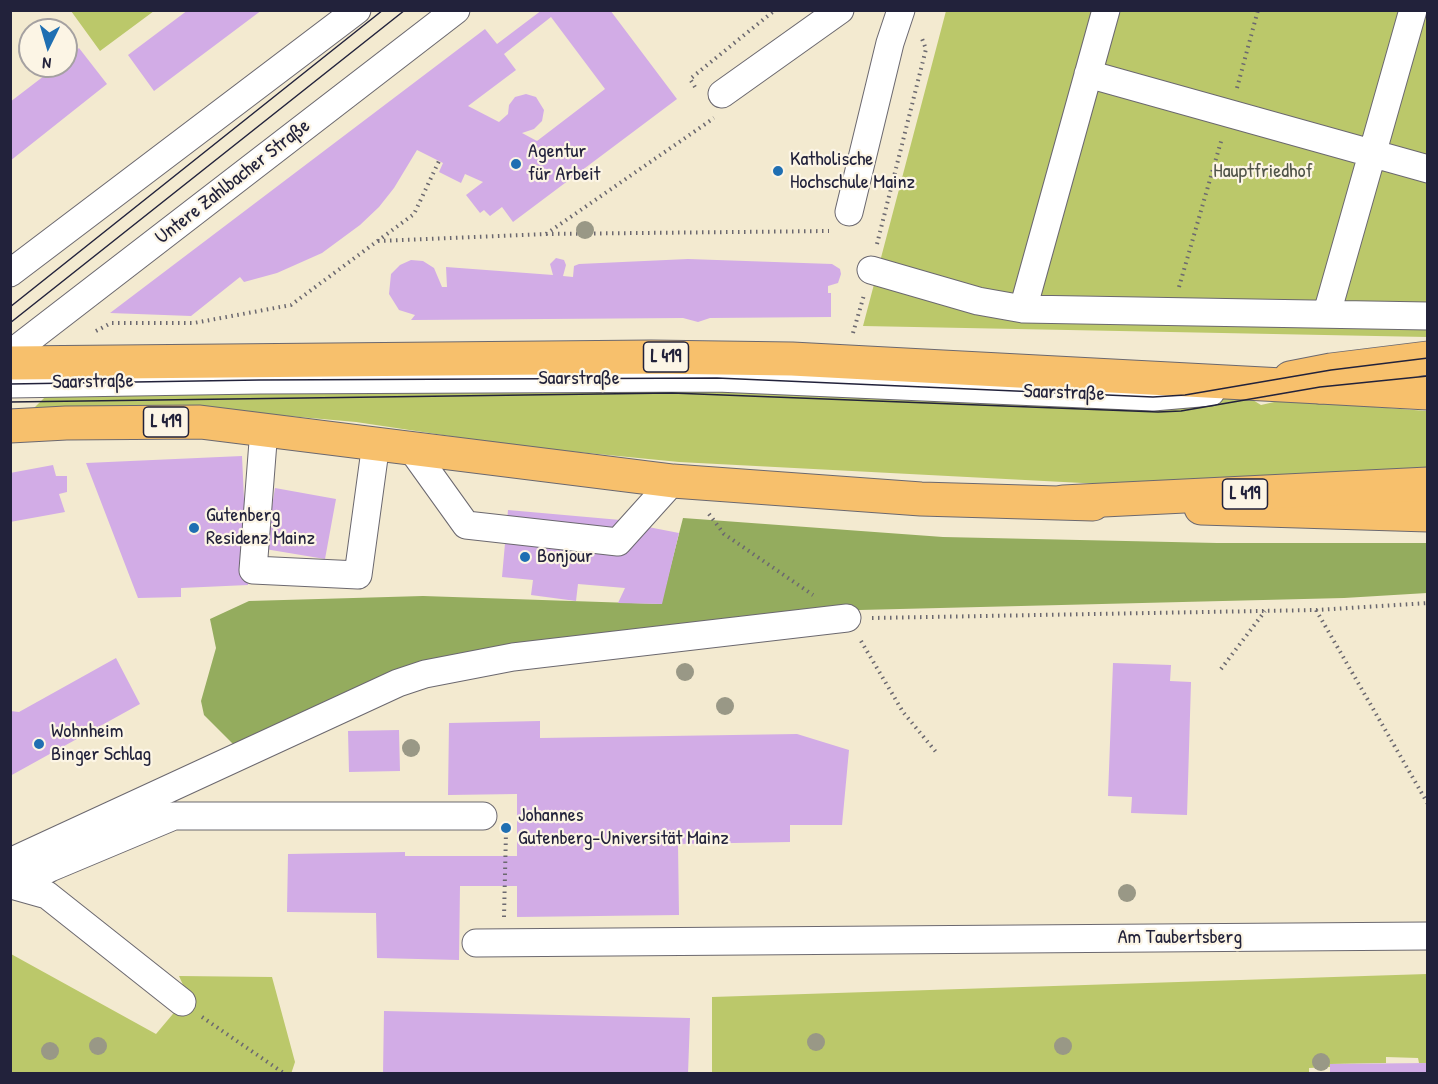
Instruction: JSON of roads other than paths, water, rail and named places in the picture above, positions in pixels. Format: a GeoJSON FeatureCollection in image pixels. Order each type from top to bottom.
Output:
{"type":"FeatureCollection","features":[{"type":"Feature","properties":{"kind":"main road","name":"Saarstraße"},"geometry":{"type":"LineString","coordinates":[[10,363],[651,357],[792,359],[1428,393]]}},
{"type":"Feature","properties":{"kind":"main road","name":"Saarstraße"},"geometry":{"type":"LineString","coordinates":[[1253,385],[1331,369],[1428,358]]}},
{"type":"Feature","properties":{"kind":"main road","name":"Saarstraße"},"geometry":{"type":"LineString","coordinates":[[10,426],[88,422],[200,422],[673,481],[898,498],[1428,514]]}},
{"type":"Feature","properties":{"kind":"main road","name":"Saarstraße"},"geometry":{"type":"LineString","coordinates":[[1063,502],[1428,483]]}},
{"type":"Feature","properties":{"kind":"street"},"geometry":{"type":"LineString","coordinates":[[10,273],[357,10]]}},
{"type":"Feature","properties":{"kind":"street","name":"Untere Zahlbacher Straße"},"geometry":{"type":"LineString","coordinates":[[10,354],[456,10]]}},
{"type":"Feature","properties":{"kind":"street"},"geometry":{"type":"LineString","coordinates":[[717,103],[840,10]]}},
{"type":"Feature","properties":{"kind":"street"},"geometry":{"type":"LineString","coordinates":[[1023,309],[1106,10]]}},
{"type":"Feature","properties":{"kind":"street"},"geometry":{"type":"LineString","coordinates":[[1327,313],[1413,10]]}},
{"type":"Feature","properties":{"kind":"street"},"geometry":{"type":"LineString","coordinates":[[849,213],[890,43],[910,20]]}},
{"type":"Feature","properties":{"kind":"street"},"geometry":{"type":"LineString","coordinates":[[1088,74],[1428,169]]}},
{"type":"Feature","properties":{"kind":"street"},"geometry":{"type":"LineString","coordinates":[[871,270],[978,301],[1023,309],[1428,316]]}},
{"type":"Feature","properties":{"kind":"street","name":"Saarstraße"},"geometry":{"type":"LineString","coordinates":[[10,384],[259,380],[717,378],[1153,397],[1253,385]]}},
{"type":"Feature","properties":{"kind":"street"},"geometry":{"type":"LineString","coordinates":[[264,429],[253,570],[358,575],[376,443]]}},
{"type":"Feature","properties":{"kind":"street"},"geometry":{"type":"LineString","coordinates":[[410,447],[465,525],[618,542],[673,481]]}},
{"type":"Feature","properties":{"kind":"street"},"geometry":{"type":"LineString","coordinates":[[12,879],[398,683],[425,674],[513,657],[847,618]]}},
{"type":"Feature","properties":{"kind":"street"},"geometry":{"type":"LineString","coordinates":[[12,879],[50,868],[174,816],[483,816]]}},
{"type":"Feature","properties":{"kind":"street"},"geometry":{"type":"LineString","coordinates":[[12,879],[47,895],[182,1002]]}},
{"type":"Feature","properties":{"kind":"street","name":"Am Taubertsberg"},"geometry":{"type":"LineString","coordinates":[[476,943],[1428,936]]}},
{"type":"Feature","properties":{"kind":"tram line"},"geometry":{"type":"LineString","coordinates":[[10,307],[383,10]]}},
{"type":"Feature","properties":{"kind":"tram line"},"geometry":{"type":"LineString","coordinates":[[10,323],[405,10]]}},
{"type":"Feature","properties":{"kind":"tram line"},"geometry":{"type":"LineString","coordinates":[[10,384],[259,380],[717,378],[1153,397],[1185,395],[1331,370],[1428,358]]}},
{"type":"Feature","properties":{"kind":"tram line"},"geometry":{"type":"LineString","coordinates":[[10,402],[672,393],[1158,412],[1181,411],[1320,387],[1428,376]]}},
{"type":"Feature","properties":{"kind":"place","name":"Agentur für Arbeit"},"geometry":{"type":"Point","coordinates":[516,164]}},
{"type":"Feature","properties":{"kind":"place","name":"Katholische Hochschule Mainz"},"geometry":{"type":"Point","coordinates":[778,171]}},
{"type":"Feature","properties":{"kind":"place","name":"Gutenberg Residenz Mainz"},"geometry":{"type":"Point","coordinates":[194,528]}},
{"type":"Feature","properties":{"kind":"place","name":"Bonjour"},"geometry":{"type":"Point","coordinates":[525,557]}},
{"type":"Feature","properties":{"kind":"place","name":"Wohnheim Binger Schlag"},"geometry":{"type":"Point","coordinates":[39,744]}},
{"type":"Feature","properties":{"kind":"place","name":"Johannes Gutenberg-Universität Mainz"},"geometry":{"type":"Point","coordinates":[506,828]}},
{"type":"Feature","properties":{"kind":"park label","name":"Hauptfriedhof"},"geometry":{"type":"Point","coordinates":[1263,172]}}]}
